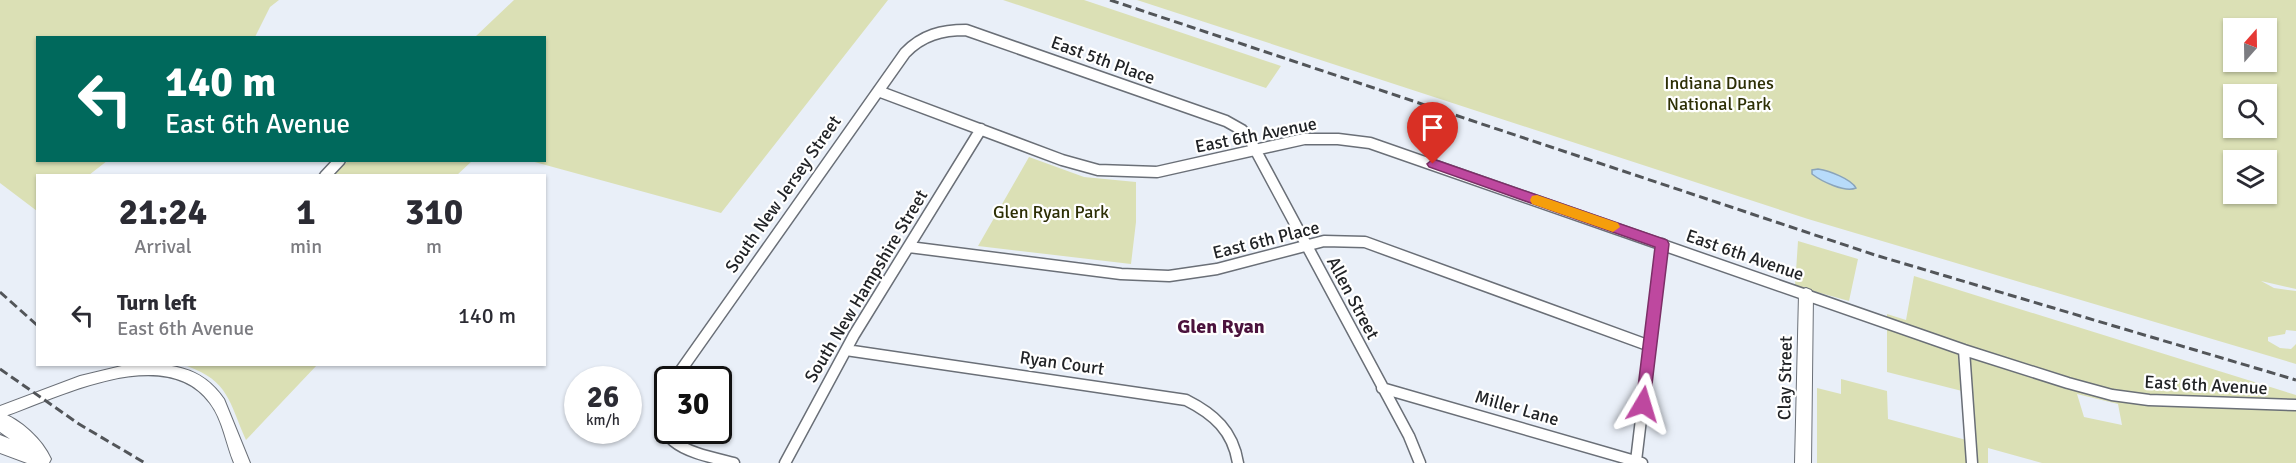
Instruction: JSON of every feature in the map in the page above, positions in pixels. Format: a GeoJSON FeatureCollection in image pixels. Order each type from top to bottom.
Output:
{"type":"FeatureCollection","features":[{"type":"Feature","properties":{"kind":"main road"},"geometry":{"type":"LineString","coordinates":[[0,421],[21,435],[44,461]]}},
{"type":"Feature","properties":{"kind":"main road"},"geometry":{"type":"LineString","coordinates":[[0,444],[44,461]]}},
{"type":"Feature","properties":{"kind":"street","name":"East 5th Place"},"geometry":{"type":"LineString","coordinates":[[928,35],[956,30],[984,35],[1226,121],[1242,130],[1255,150]]}},
{"type":"Feature","properties":{"kind":"street","name":"South New Jersey Street"},"geometry":{"type":"LineString","coordinates":[[684,366],[910,46],[928,35]]}},
{"type":"Feature","properties":{"kind":"street","name":"East 6th Avenue"},"geometry":{"type":"LineString","coordinates":[[878,91],[1080,166],[1116,172],[1157,172],[1288,142],[1321,138],[1370,143],[1964,350],[2112,395],[2175,402],[2296,405]]}},
{"type":"Feature","properties":{"kind":"street","name":"South New Hampshire Street"},"geometry":{"type":"LineString","coordinates":[[785,463],[846,350],[981,129]]}},
{"type":"Feature","properties":{"kind":"street","name":"Allen Street"},"geometry":{"type":"LineString","coordinates":[[1255,150],[1408,436],[1420,463]]}},
{"type":"Feature","properties":{"kind":"street"},"geometry":{"type":"LineString","coordinates":[[326,174],[338,162]]}},
{"type":"Feature","properties":{"kind":"street","name":"East 6th Place"},"geometry":{"type":"LineString","coordinates":[[909,247],[1121,274],[1158,276],[1217,269],[1337,240],[1358,241],[1380,246],[1650,346]]}},
{"type":"Feature","properties":{"kind":"street"},"geometry":{"type":"LineString","coordinates":[[1639,462],[1662,244]]}},
{"type":"Feature","properties":{"kind":"street","name":"Clay Street"},"geometry":{"type":"LineString","coordinates":[[1803,463],[1806,294]]}},
{"type":"Feature","properties":{"kind":"street","name":"Ryan Court"},"geometry":{"type":"LineString","coordinates":[[846,350],[1186,400],[1201,407],[1217,419],[1233,441],[1238,463]]}},
{"type":"Feature","properties":{"kind":"street"},"geometry":{"type":"LineString","coordinates":[[1964,350],[1972,463]]}},
{"type":"Feature","properties":{"kind":"street"},"geometry":{"type":"LineString","coordinates":[[0,412],[102,376],[162,367],[189,377],[212,393],[220,406],[242,463]]}},
{"type":"Feature","properties":{"kind":"street","name":"Miller Lane"},"geometry":{"type":"LineString","coordinates":[[1382,388],[1639,462]]}},
{"type":"Feature","properties":{"kind":"street"},"geometry":{"type":"LineString","coordinates":[[676,444],[692,452],[734,463]]}},
{"type":"Feature","properties":{"kind":"green space"},"geometry":{"type":"Polygon","coordinates":[[[0,0],[279,0],[270,7],[256,36],[36,36],[36,162],[106,162],[90,174],[36,174],[36,210],[0,183],[0,0]]]}},
{"type":"Feature","properties":{"kind":"green space"},"geometry":{"type":"Polygon","coordinates":[[[514,0],[888,0],[721,213],[535,162],[546,162],[546,36],[476,36],[514,0]]]}},
{"type":"Feature","properties":{"kind":"green space"},"geometry":{"type":"Polygon","coordinates":[[[1003,0],[1084,0],[1281,66],[1266,88],[1003,0]]]}},
{"type":"Feature","properties":{"kind":"green space","name":"Indiana Dunes National Park"},"geometry":{"type":"Polygon","coordinates":[[[1137,0],[2296,0],[2296,289],[2261,281],[2274,288],[2296,291],[2296,331],[2286,330],[2285,334],[2268,337],[2268,341],[2280,348],[2291,349],[2296,344],[2296,364],[1808,219],[1137,0]]]}},
{"type":"Feature","properties":{"kind":"green space","name":"Glen Ryan Park"},"geometry":{"type":"Polygon","coordinates":[[[1029,157],[1084,177],[1136,182],[1136,222],[1131,264],[978,246],[1029,157]]]}},
{"type":"Feature","properties":{"kind":"green space"},"geometry":{"type":"Polygon","coordinates":[[[347,162],[471,162],[458,174],[334,174],[347,162]]]}},
{"type":"Feature","properties":{"kind":"green space"},"geometry":{"type":"Polygon","coordinates":[[[1798,241],[1858,259],[1849,301],[1795,286],[1798,241]]]}},
{"type":"Feature","properties":{"kind":"green space"},"geometry":{"type":"Polygon","coordinates":[[[1914,276],[2296,395],[2296,463],[2042,463],[1988,448],[1988,463],[1817,463],[1817,388],[1841,394],[1841,379],[1887,391],[1888,419],[1970,441],[1966,392],[1887,372],[1887,314],[1906,320],[1914,276]],[[2077,394],[2084,417],[2122,425],[2118,404],[2077,394]]]}},
{"type":"Feature","properties":{"kind":"green space"},"geometry":{"type":"Polygon","coordinates":[[[187,366],[316,366],[246,440],[226,394],[220,386],[201,372],[187,366]]]}},
{"type":"Feature","properties":{"kind":"water"},"geometry":{"type":"Polygon","coordinates":[[[1818,169],[1840,176],[1856,188],[1840,188],[1827,183],[1812,174],[1812,170],[1818,169]]]}},
{"type":"Feature","properties":{"kind":"railway"},"geometry":{"type":"LineString","coordinates":[[1110,0],[1875,255],[2296,380]]}},
{"type":"Feature","properties":{"kind":"railway"},"geometry":{"type":"LineString","coordinates":[[0,292],[36,324]]}},
{"type":"Feature","properties":{"kind":"railway"},"geometry":{"type":"LineString","coordinates":[[0,369],[79,424],[145,463]]}},
{"type":"Feature","properties":{"kind":"slow traffic"},"geometry":{"type":"LineString","coordinates":[[1537,200],[1613,227]]}},
{"type":"Feature","properties":{"kind":"district","name":"Glen Ryan"},"geometry":{"type":"Point","coordinates":[1221,326]}},
{"type":"Feature","properties":{"kind":"route"},"geometry":{"type":"LineString","coordinates":[[1433,164],[1662,244],[1643,404]]}}]}
